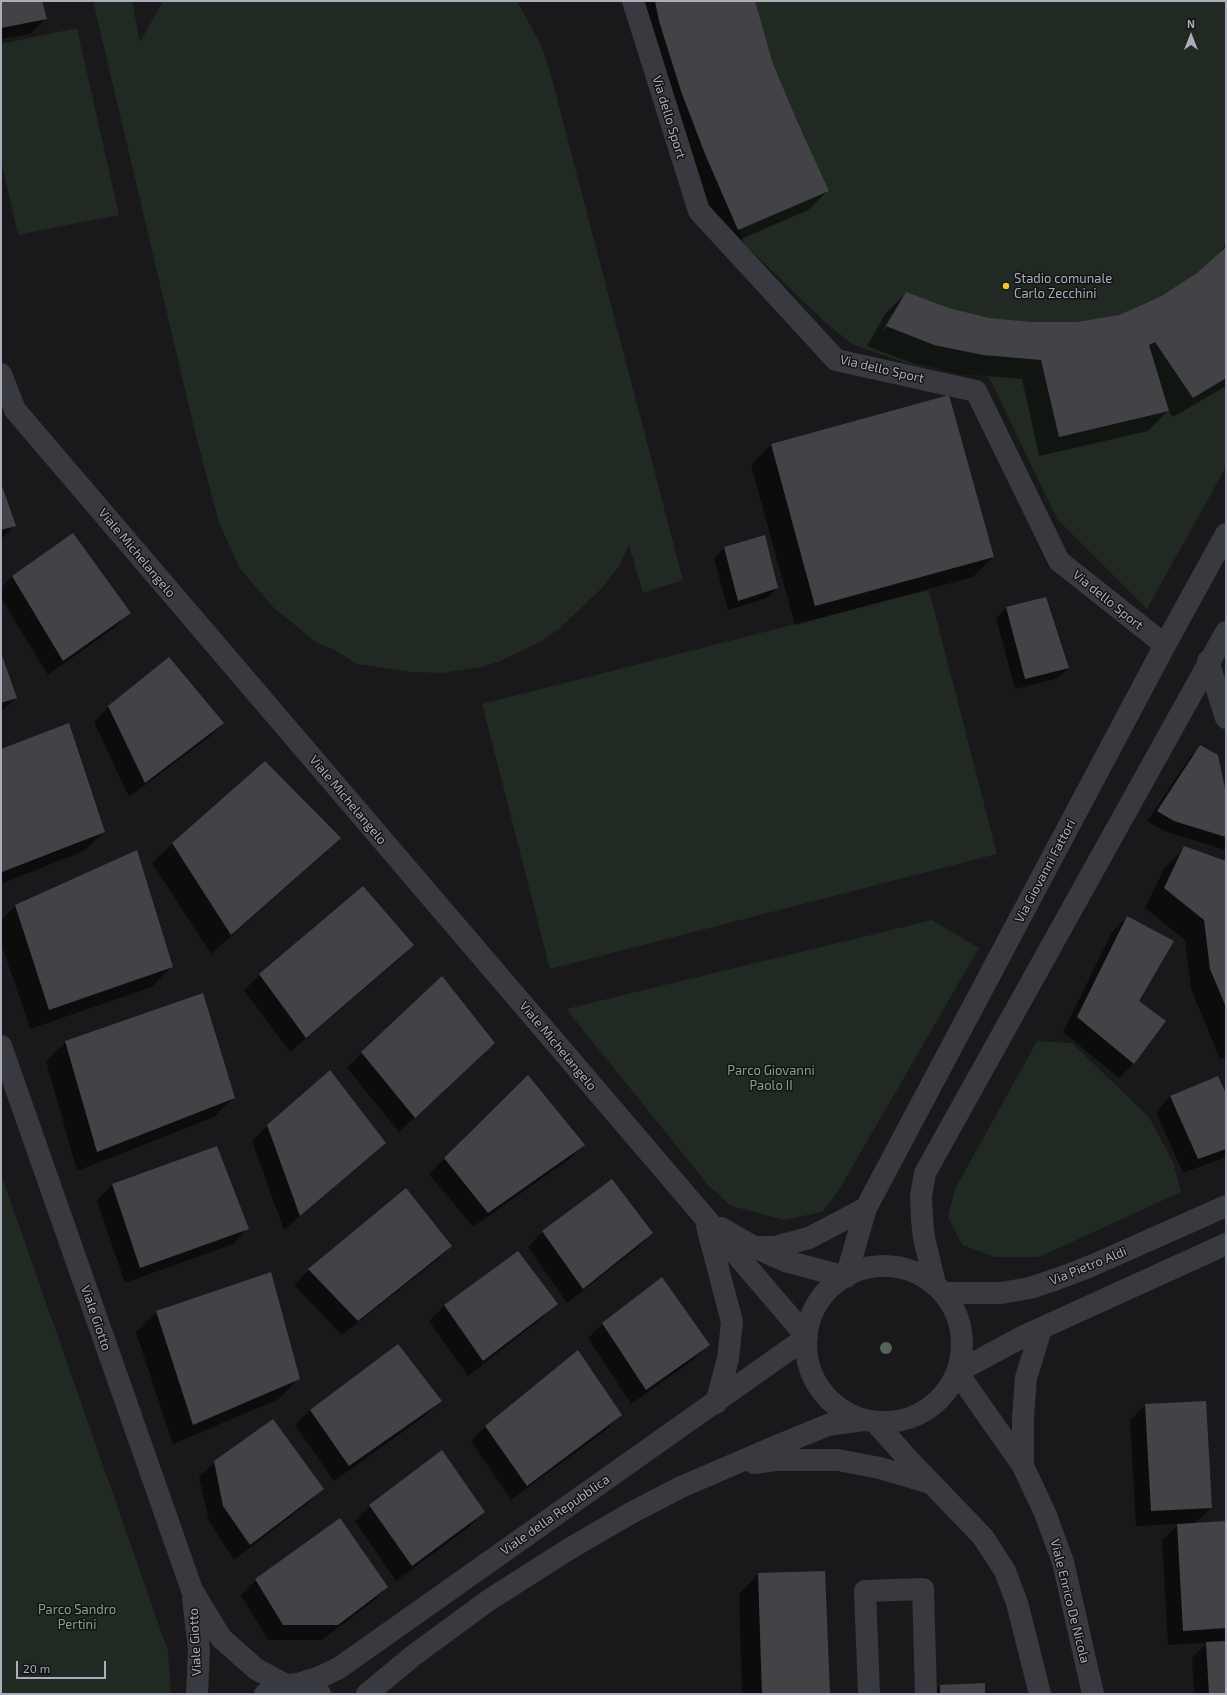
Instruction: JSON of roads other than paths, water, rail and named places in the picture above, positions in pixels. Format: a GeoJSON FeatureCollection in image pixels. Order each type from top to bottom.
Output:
{"type":"FeatureCollection","features":[{"type":"Feature","properties":{"kind":"street","name":"Via dello Sport"},"geometry":{"type":"LineString","coordinates":[[633,1],[699,211],[836,360],[976,391],[1059,561],[1165,645]]}},
{"type":"Feature","properties":{"kind":"street","name":"Viale Michelangelo"},"geometry":{"type":"LineString","coordinates":[[1,374],[8,413],[807,1337]]}},
{"type":"Feature","properties":{"kind":"street","name":"Via Giovanni Fattori"},"geometry":{"type":"LineString","coordinates":[[846,1277],[866,1208],[1165,645],[1226,534]]}},
{"type":"Feature","properties":{"kind":"street"},"geometry":{"type":"LineString","coordinates":[[367,1694],[414,1655],[489,1600],[562,1553],[631,1512],[681,1487],[828,1425],[869,1421],[895,1422],[915,1416],[933,1406],[947,1390],[957,1372],[962,1356],[962,1339],[959,1323],[953,1307],[939,1288],[924,1238],[921,1196],[925,1173],[1226,632]]}},
{"type":"Feature","properties":{"kind":"street"},"geometry":{"type":"LineString","coordinates":[[1208,662],[1226,718]]}},
{"type":"Feature","properties":{"kind":"street","name":"Viale Giotto"},"geometry":{"type":"LineString","coordinates":[[1,1046],[192,1590],[221,1638],[256,1669],[292,1685]]}},
{"type":"Feature","properties":{"kind":"street","name":"Via Pietro Aldi"},"geometry":{"type":"LineString","coordinates":[[939,1288],[1001,1293],[1030,1288],[1091,1266],[1226,1206]]}},
{"type":"Feature","properties":{"kind":"street"},"geometry":{"type":"LineString","coordinates":[[754,1247],[775,1247],[809,1238],[866,1208]]}},
{"type":"Feature","properties":{"kind":"street","name":"Viale Michelangelo"},"geometry":{"type":"LineString","coordinates":[[705,1219],[754,1247],[785,1261],[846,1277]]}},
{"type":"Feature","properties":{"kind":"street","name":"Viale Michelangelo"},"geometry":{"type":"LineString","coordinates":[[705,1219],[732,1322],[728,1359],[716,1402]]}},
{"type":"Feature","properties":{"kind":"street"},"geometry":{"type":"LineString","coordinates":[[957,1372],[1041,1329],[1226,1244]]}},
{"type":"Feature","properties":{"kind":"street"},"geometry":{"type":"LineString","coordinates":[[939,1288],[914,1273],[898,1268],[880,1267],[862,1270],[846,1277],[824,1296],[810,1322],[807,1337],[809,1364],[820,1388],[829,1399],[839,1408],[869,1421],[983,1537],[1005,1571],[1018,1603],[1040,1694]]}},
{"type":"Feature","properties":{"kind":"street","name":"Viale Enrico De Nicola"},"geometry":{"type":"LineString","coordinates":[[1023,1466],[1023,1417],[1026,1378],[1041,1329]]}},
{"type":"Feature","properties":{"kind":"street","name":"Viale della Repubblica"},"geometry":{"type":"LineString","coordinates":[[265,1694],[320,1677],[339,1668],[546,1520],[807,1337]]}},
{"type":"Feature","properties":{"kind":"street","name":"Viale Enrico De Nicola"},"geometry":{"type":"LineString","coordinates":[[957,1372],[1023,1466],[1045,1512],[1063,1562],[1092,1694]]}},
{"type":"Feature","properties":{"kind":"street"},"geometry":{"type":"LineString","coordinates":[[729,1466],[775,1460],[838,1460],[880,1468],[932,1484]]}},
{"type":"Feature","properties":{"kind":"street"},"geometry":{"type":"LineString","coordinates":[[869,1694],[865,1591],[923,1589],[926,1694]]}},
{"type":"Feature","properties":{"kind":"street","name":"Viale Giotto"},"geometry":{"type":"LineString","coordinates":[[192,1590],[198,1649],[197,1694]]}},
{"type":"Feature","properties":{"kind":"street"},"geometry":{"type":"LineString","coordinates":[[292,1685],[312,1688],[320,1694]]}},
{"type":"Feature","properties":{"kind":"place","name":"Stadio comunale Carlo Zecchini"},"geometry":{"type":"Point","coordinates":[1006,286]}},
{"type":"Feature","properties":{"kind":"park label","name":"Parco Giovanni Paolo II"},"geometry":{"type":"Point","coordinates":[771,1078]}},
{"type":"Feature","properties":{"kind":"park label","name":"Parco Sandro Pertini"},"geometry":{"type":"Point","coordinates":[77,1618]}}]}
